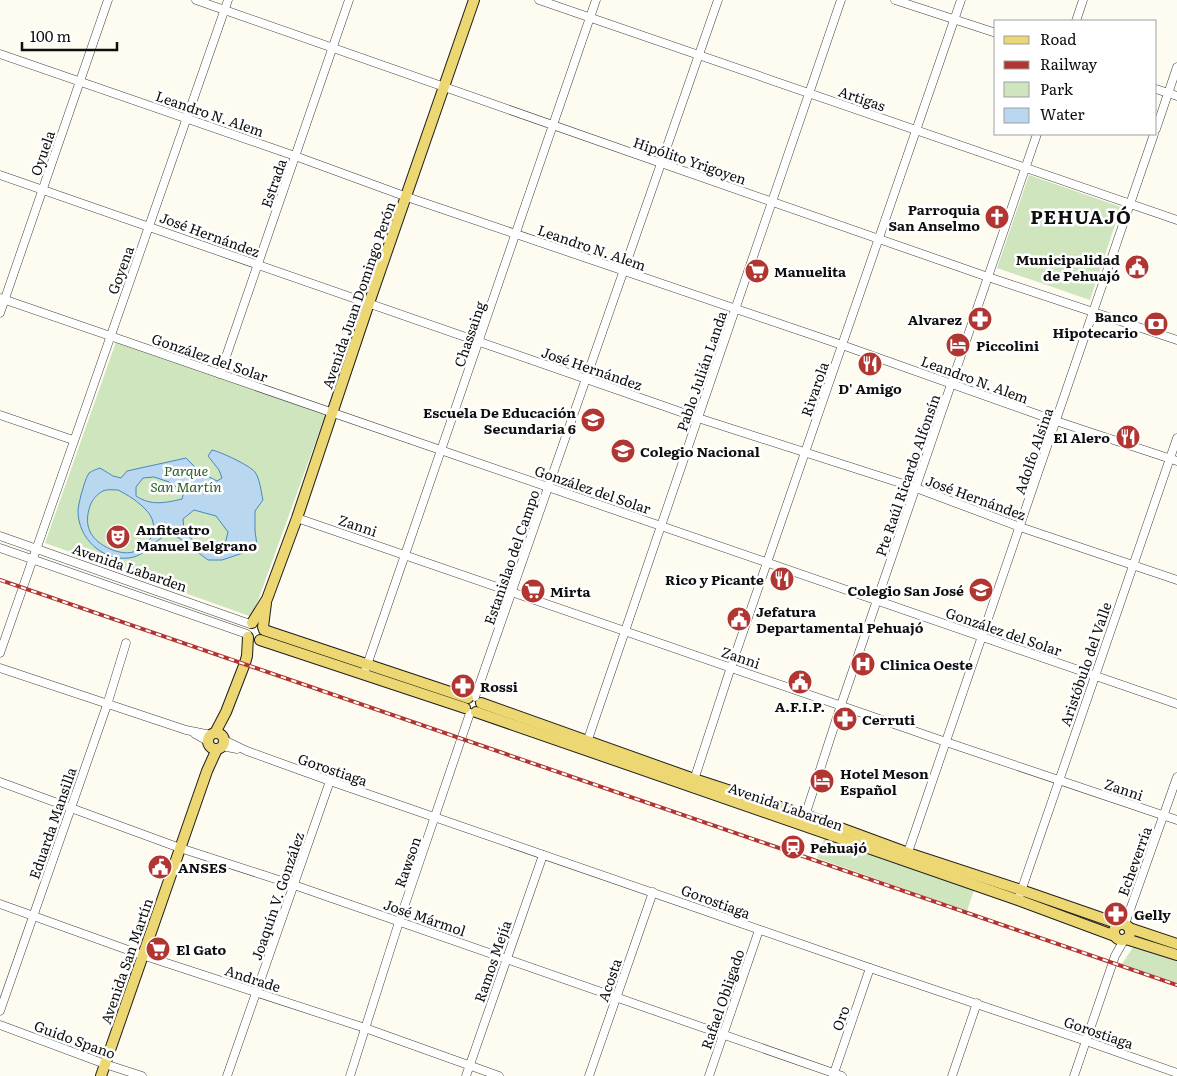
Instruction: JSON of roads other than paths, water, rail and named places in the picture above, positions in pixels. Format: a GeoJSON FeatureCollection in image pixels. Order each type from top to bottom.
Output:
{"type":"FeatureCollection","features":[{"type":"Feature","properties":{"kind":"main road","name":"Avenida Juan Domingo Perón"},"geometry":{"type":"LineString","coordinates":[[257,635],[267,599],[297,518],[474,0]]}},
{"type":"Feature","properties":{"kind":"main road","name":"Avenida Juan Domingo Perón"},"geometry":{"type":"LineString","coordinates":[[251,624],[267,599]]}},
{"type":"Feature","properties":{"kind":"main road"},"geometry":{"type":"LineString","coordinates":[[251,624],[259,623],[257,635]]}},
{"type":"Feature","properties":{"kind":"main road","name":"Avenida Labarden"},"geometry":{"type":"LineString","coordinates":[[257,635],[473,705],[1019,895],[1124,925],[1177,944]]}},
{"type":"Feature","properties":{"kind":"main road","name":"Avenida San Martín"},"geometry":{"type":"LineString","coordinates":[[100,1076],[226,712],[257,635]]}},
{"type":"Feature","properties":{"kind":"main road","name":"Avenida Labarden"},"geometry":{"type":"LineString","coordinates":[[1019,895],[1120,938],[1177,955]]}},
{"type":"Feature","properties":{"kind":"main road"},"geometry":{"type":"LineString","coordinates":[[1124,925],[1130,934],[1120,938],[1115,928],[1124,925]]}},
{"type":"Feature","properties":{"kind":"street","name":"Oyuela"},"geometry":{"type":"LineString","coordinates":[[0,313],[2,299],[43,190],[108,0]]}},
{"type":"Feature","properties":{"kind":"street","name":"Hipólito Yrigoyen"},"geometry":{"type":"LineString","coordinates":[[196,0],[661,164],[1177,340]]}},
{"type":"Feature","properties":{"kind":"street","name":"Goyena"},"geometry":{"type":"LineString","coordinates":[[0,653],[228,0]]}},
{"type":"Feature","properties":{"kind":"street","name":"Estrada"},"geometry":{"type":"LineString","coordinates":[[220,374],[349,0]]}},
{"type":"Feature","properties":{"kind":"street","name":"Artigas"},"geometry":{"type":"LineString","coordinates":[[540,0],[1177,220]]}},
{"type":"Feature","properties":{"kind":"street","name":"Chassaing"},"geometry":{"type":"LineString","coordinates":[[366,670],[596,0]]}},
{"type":"Feature","properties":{"kind":"street","name":"Estanislao del Campo"},"geometry":{"type":"LineString","coordinates":[[473,705],[718,0]]}},
{"type":"Feature","properties":{"kind":"street","name":"Pablo Julián Landa"},"geometry":{"type":"LineString","coordinates":[[586,745],[841,0]]}},
{"type":"Feature","properties":{"kind":"street"},"geometry":{"type":"LineString","coordinates":[[895,0],[994,32]]}},
{"type":"Feature","properties":{"kind":"street","name":"Rivarola"},"geometry":{"type":"LineString","coordinates":[[693,783],[731,667],[961,0]]}},
{"type":"Feature","properties":{"kind":"street"},"geometry":{"type":"LineString","coordinates":[[1076,20],[1083,0]]}},
{"type":"Feature","properties":{"kind":"street","name":"Leandro N. Alem"},"geometry":{"type":"LineString","coordinates":[[0,54],[295,156],[406,197],[516,233],[1173,460]]}},
{"type":"Feature","properties":{"kind":"street"},"geometry":{"type":"LineString","coordinates":[[1157,126],[1177,67]]}},
{"type":"Feature","properties":{"kind":"street"},"geometry":{"type":"LineString","coordinates":[[1157,89],[1177,96]]}},
{"type":"Feature","properties":{"kind":"street","name":"Pte Raúl Ricardo Alfonsín"},"geometry":{"type":"LineString","coordinates":[[803,820],[1037,135]]}},
{"type":"Feature","properties":{"kind":"street","name":"Adolfo Alsina"},"geometry":{"type":"LineString","coordinates":[[906,857],[1154,135]]}},
{"type":"Feature","properties":{"kind":"street","name":"José Hernández"},"geometry":{"type":"LineString","coordinates":[[0,175],[698,418],[916,488],[1020,527],[1177,580]]}},
{"type":"Feature","properties":{"kind":"street","name":"González del Solar"},"geometry":{"type":"LineString","coordinates":[[2,299],[1177,704]]}},
{"type":"Feature","properties":{"kind":"street"},"geometry":{"type":"LineString","coordinates":[[0,414],[73,440]]}},
{"type":"Feature","properties":{"kind":"street","name":"Aristóbulo del Valle"},"geometry":{"type":"LineString","coordinates":[[1019,895],[1133,564],[1173,460],[1177,438]]}},
{"type":"Feature","properties":{"kind":"street","name":"Zanni"},"geometry":{"type":"LineString","coordinates":[[297,518],[1177,820]]}},
{"type":"Feature","properties":{"kind":"street","name":"Avenida Labarden"},"geometry":{"type":"LineString","coordinates":[[0,536],[251,624]]}},
{"type":"Feature","properties":{"kind":"street","name":"Avenida Labarden"},"geometry":{"type":"LineString","coordinates":[[0,548],[257,635]]}},
{"type":"Feature","properties":{"kind":"street","name":"Eduarda Mansilla"},"geometry":{"type":"LineString","coordinates":[[0,1011],[107,705],[126,643]]}},
{"type":"Feature","properties":{"kind":"street","name":"Gorostiaga"},"geometry":{"type":"LineString","coordinates":[[0,668],[186,730],[759,930],[1086,1040],[1177,1073]]}},
{"type":"Feature","properties":{"kind":"street","name":"Rawson"},"geometry":{"type":"LineString","coordinates":[[350,1076],[399,922],[473,705]]}},
{"type":"Feature","properties":{"kind":"street","name":"Echeverría"},"geometry":{"type":"LineString","coordinates":[[1124,925],[1177,777]]}},
{"type":"Feature","properties":{"kind":"street","name":"Joaquín V. González"},"geometry":{"type":"LineString","coordinates":[[227,1076],[330,781]]}},
{"type":"Feature","properties":{"kind":"street","name":"José Mármol"},"geometry":{"type":"LineString","coordinates":[[0,782],[180,848],[294,884],[836,1075]]}},
{"type":"Feature","properties":{"kind":"street","name":"Ramos Mejía"},"geometry":{"type":"LineString","coordinates":[[466,1076],[543,855]]}},
{"type":"Feature","properties":{"kind":"street","name":"Acosta"},"geometry":{"type":"LineString","coordinates":[[589,1076],[653,892]]}},
{"type":"Feature","properties":{"kind":"street","name":"Andrade"},"geometry":{"type":"LineString","coordinates":[[0,904],[142,955],[365,1028],[499,1076]]}},
{"type":"Feature","properties":{"kind":"street","name":"Rafael Obligado"},"geometry":{"type":"LineString","coordinates":[[709,1076],[759,930]]}},
{"type":"Feature","properties":{"kind":"street"},"geometry":{"type":"LineString","coordinates":[[1074,1076],[1120,938]]}},
{"type":"Feature","properties":{"kind":"street","name":"Oro"},"geometry":{"type":"LineString","coordinates":[[836,1075],[870,968]]}},
{"type":"Feature","properties":{"kind":"street"},"geometry":{"type":"LineString","coordinates":[[952,1076],[977,1003]]}},
{"type":"Feature","properties":{"kind":"street","name":"Guido Spano"},"geometry":{"type":"LineString","coordinates":[[0,1025],[142,1076]]}},
{"type":"Feature","properties":{"kind":"water"},"geometry":{"type":"Polygon","coordinates":[[[212,450],[222,453],[247,466],[257,475],[263,500],[255,511],[257,545],[249,551],[222,560],[208,560],[179,538],[168,534],[135,557],[119,558],[101,552],[87,539],[79,521],[78,511],[85,481],[89,473],[100,468],[113,476],[121,478],[127,471],[186,458],[200,472],[217,481],[222,478],[219,470],[208,456],[212,450]],[[154,477],[143,478],[136,487],[136,496],[153,502],[182,499],[184,492],[169,482],[154,477]],[[118,490],[103,491],[93,499],[90,506],[88,526],[90,532],[93,537],[110,549],[127,553],[140,549],[152,534],[153,522],[151,516],[140,504],[126,494],[118,490]],[[194,510],[183,519],[184,531],[191,539],[204,549],[219,555],[225,544],[228,532],[216,516],[194,510]]]}},
{"type":"Feature","properties":{"kind":"railway"},"geometry":{"type":"LineString","coordinates":[[0,580],[1177,985]]}},
{"type":"Feature","properties":{"kind":"place","name":"Parroquia San Anselmo"},"geometry":{"type":"Point","coordinates":[997,217]}},
{"type":"Feature","properties":{"kind":"place","name":"Municipalidad de Pehuajó"},"geometry":{"type":"Point","coordinates":[1137,267]}},
{"type":"Feature","properties":{"kind":"place","name":"Manuelita"},"geometry":{"type":"Point","coordinates":[757,271]}},
{"type":"Feature","properties":{"kind":"place","name":"Alvarez"},"geometry":{"type":"Point","coordinates":[980,319]}},
{"type":"Feature","properties":{"kind":"place","name":"Banco Hipotecario"},"geometry":{"type":"Point","coordinates":[1156,324]}},
{"type":"Feature","properties":{"kind":"place","name":"Piccolini"},"geometry":{"type":"Point","coordinates":[958,345]}},
{"type":"Feature","properties":{"kind":"place","name":"D' Amigo"},"geometry":{"type":"Point","coordinates":[870,364]}},
{"type":"Feature","properties":{"kind":"place","name":"Escuela De Educación Secundaria 6"},"geometry":{"type":"Point","coordinates":[593,420]}},
{"type":"Feature","properties":{"kind":"place","name":"El Alero"},"geometry":{"type":"Point","coordinates":[1128,437]}},
{"type":"Feature","properties":{"kind":"place","name":"Colegio Nacional"},"geometry":{"type":"Point","coordinates":[623,451]}},
{"type":"Feature","properties":{"kind":"place","name":"Anfiteatro Manuel Belgrano"},"geometry":{"type":"Point","coordinates":[118,537]}},
{"type":"Feature","properties":{"kind":"place","name":"Rico y Picante"},"geometry":{"type":"Point","coordinates":[782,579]}},
{"type":"Feature","properties":{"kind":"place","name":"Colegio San José"},"geometry":{"type":"Point","coordinates":[981,590]}},
{"type":"Feature","properties":{"kind":"place","name":"Mirta"},"geometry":{"type":"Point","coordinates":[533,591]}},
{"type":"Feature","properties":{"kind":"place","name":"Jefatura Departamental Pehuajó"},"geometry":{"type":"Point","coordinates":[739,619]}},
{"type":"Feature","properties":{"kind":"place","name":"Clinica Oeste"},"geometry":{"type":"Point","coordinates":[863,664]}},
{"type":"Feature","properties":{"kind":"place","name":"A.F.I.P."},"geometry":{"type":"Point","coordinates":[800,682]}},
{"type":"Feature","properties":{"kind":"place","name":"Rossi"},"geometry":{"type":"Point","coordinates":[463,686]}},
{"type":"Feature","properties":{"kind":"place","name":"Cerruti"},"geometry":{"type":"Point","coordinates":[845,719]}},
{"type":"Feature","properties":{"kind":"place","name":"Hotel Meson Español"},"geometry":{"type":"Point","coordinates":[822,781]}},
{"type":"Feature","properties":{"kind":"place","name":"Pehuajó"},"geometry":{"type":"Point","coordinates":[793,847]}},
{"type":"Feature","properties":{"kind":"place","name":"ANSES"},"geometry":{"type":"Point","coordinates":[160,867]}},
{"type":"Feature","properties":{"kind":"place","name":"Gelly"},"geometry":{"type":"Point","coordinates":[1116,914]}},
{"type":"Feature","properties":{"kind":"place","name":"El Gato"},"geometry":{"type":"Point","coordinates":[158,949]}},
{"type":"Feature","properties":{"kind":"district","name":"PEHUAJÓ"},"geometry":{"type":"Point","coordinates":[1081,216]}},
{"type":"Feature","properties":{"kind":"park label","name":"Parque San Martín"},"geometry":{"type":"Point","coordinates":[186,478]}}]}
